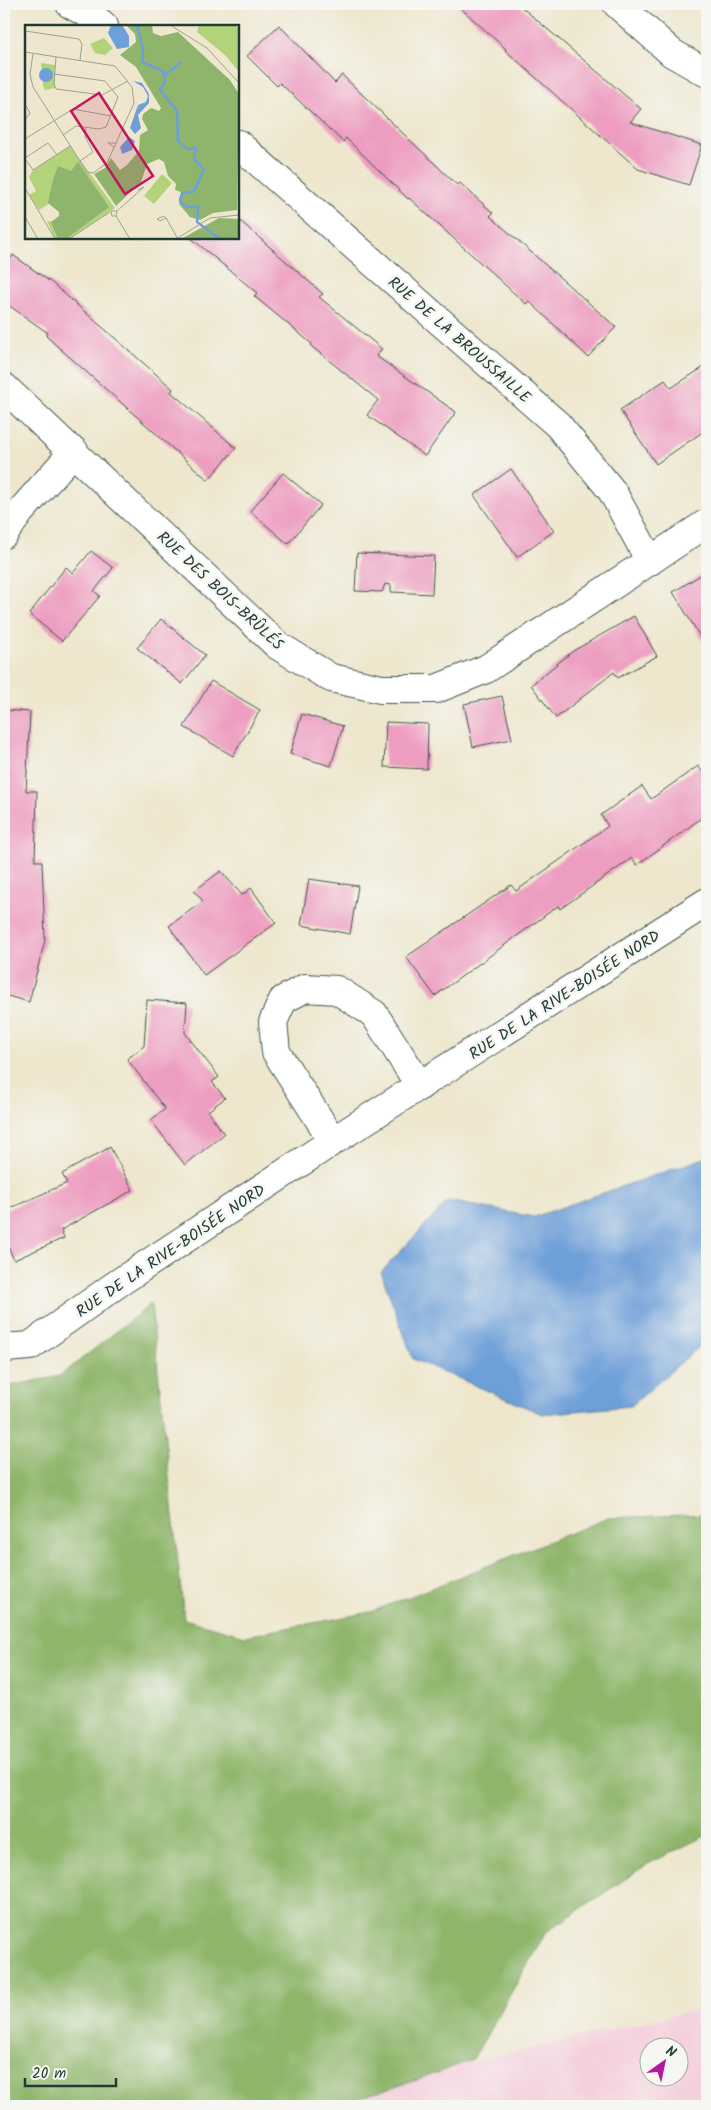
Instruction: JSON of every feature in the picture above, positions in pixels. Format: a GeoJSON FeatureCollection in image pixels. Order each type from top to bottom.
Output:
{"type":"FeatureCollection","features":[{"type":"Feature","properties":{"kind":"street"},"geometry":{"type":"LineString","coordinates":[[70,4],[92,16],[103,25]]}},
{"type":"Feature","properties":{"kind":"street"},"geometry":{"type":"LineString","coordinates":[[617,4],[672,53],[707,73]]}},
{"type":"Feature","properties":{"kind":"street","name":"RUE DE LA BROUSSAILLE"},"geometry":{"type":"LineString","coordinates":[[239,145],[558,425],[612,491],[650,561]]}},
{"type":"Feature","properties":{"kind":"street","name":"RUE DES BOIS-BRÛLÉS"},"geometry":{"type":"LineString","coordinates":[[4,387],[74,451],[277,645],[331,678],[382,689],[436,689],[486,669],[707,523]]}},
{"type":"Feature","properties":{"kind":"street"},"geometry":{"type":"LineString","coordinates":[[4,534],[20,512],[74,451]]}},
{"type":"Feature","properties":{"kind":"street","name":"RUE DE LA RIVE-BOISÉE NORD"},"geometry":{"type":"LineString","coordinates":[[4,1348],[30,1346],[114,1286],[332,1141],[707,902]]}},
{"type":"Feature","properties":{"kind":"street"},"geometry":{"type":"LineString","coordinates":[[332,1141],[276,1052],[272,1022],[283,1000],[305,988],[337,990],[374,1014],[420,1086]]}},
{"type":"Feature","properties":{"kind":"shaded area"},"geometry":{"type":"Polygon","coordinates":[[[707,2003],[707,2106],[282,2106],[691,2011],[707,2003]]]}},
{"type":"Feature","properties":{"kind":"green space"},"geometry":{"type":"Polygon","coordinates":[[[151,1304],[184,1619],[245,1636],[371,1612],[608,1518],[707,1514],[707,1835],[646,1865],[546,1932],[473,2059],[421,2079],[331,2106],[4,2106],[4,1387],[60,1376],[151,1304]]]}},
{"type":"Feature","properties":{"kind":"water"},"geometry":{"type":"Polygon","coordinates":[[[707,1157],[707,1340],[631,1406],[542,1414],[413,1359],[381,1272],[448,1201],[534,1217],[707,1157]]]}},
{"type":"Feature","properties":{"kind":"building"},"geometry":{"type":"Polygon","coordinates":[[[456,4],[518,4],[641,109],[630,122],[702,145],[689,185],[638,169],[456,4]]]}},
{"type":"Feature","properties":{"kind":"building"},"geometry":{"type":"Polygon","coordinates":[[[279,25],[335,83],[342,75],[457,185],[460,183],[493,213],[490,216],[616,327],[588,357],[529,301],[526,304],[408,199],[346,138],[343,142],[280,83],[277,86],[247,56],[279,25]]]}},
{"type":"Feature","properties":{"kind":"building"},"geometry":{"type":"Polygon","coordinates":[[[239,220],[323,294],[319,297],[382,349],[376,356],[456,412],[425,456],[367,415],[378,400],[311,346],[312,344],[254,296],[257,293],[192,239],[239,239],[239,220]]]}},
{"type":"Feature","properties":{"kind":"building"},"geometry":{"type":"Polygon","coordinates":[[[13,255],[52,283],[173,389],[171,392],[236,448],[208,480],[46,336],[48,333],[4,302],[4,269],[13,255]]]}},
{"type":"Feature","properties":{"kind":"building"},"geometry":{"type":"Polygon","coordinates":[[[707,365],[707,429],[656,464],[620,410],[665,380],[671,388],[707,365]]]}},
{"type":"Feature","properties":{"kind":"building"},"geometry":{"type":"Polygon","coordinates":[[[511,469],[554,531],[517,557],[474,495],[511,469]]]}},
{"type":"Feature","properties":{"kind":"building"},"geometry":{"type":"Polygon","coordinates":[[[283,473],[321,505],[288,544],[250,511],[283,473]]]}},
{"type":"Feature","properties":{"kind":"building"},"geometry":{"type":"Polygon","coordinates":[[[91,551],[113,568],[94,591],[100,596],[62,641],[29,614],[66,567],[73,573],[91,551]]]}},
{"type":"Feature","properties":{"kind":"building"},"geometry":{"type":"Polygon","coordinates":[[[357,553],[434,556],[432,594],[391,592],[391,585],[385,584],[382,592],[355,591],[357,553]]]}},
{"type":"Feature","properties":{"kind":"building"},"geometry":{"type":"Polygon","coordinates":[[[707,571],[707,648],[673,592],[707,571]]]}},
{"type":"Feature","properties":{"kind":"building"},"geometry":{"type":"Polygon","coordinates":[[[634,616],[657,656],[618,678],[614,672],[556,718],[531,685],[573,651],[634,616]]]}},
{"type":"Feature","properties":{"kind":"building"},"geometry":{"type":"Polygon","coordinates":[[[161,619],[205,655],[182,684],[137,648],[161,619]]]}},
{"type":"Feature","properties":{"kind":"building"},"geometry":{"type":"Polygon","coordinates":[[[211,681],[260,710],[233,756],[184,727],[211,681]]]}},
{"type":"Feature","properties":{"kind":"building"},"geometry":{"type":"Polygon","coordinates":[[[502,696],[512,739],[473,747],[464,704],[502,696]]]}},
{"type":"Feature","properties":{"kind":"building"},"geometry":{"type":"Polygon","coordinates":[[[4,710],[30,712],[26,791],[37,791],[35,861],[42,861],[45,940],[29,1002],[4,995],[4,710]]]}},
{"type":"Feature","properties":{"kind":"building"},"geometry":{"type":"Polygon","coordinates":[[[302,714],[343,726],[331,766],[290,754],[302,714]]]}},
{"type":"Feature","properties":{"kind":"building"},"geometry":{"type":"Polygon","coordinates":[[[386,722],[428,724],[427,769],[384,767],[386,722]]]}},
{"type":"Feature","properties":{"kind":"building"},"geometry":{"type":"Polygon","coordinates":[[[698,766],[707,778],[707,814],[637,865],[632,858],[560,909],[558,906],[435,996],[406,957],[511,885],[516,891],[608,826],[601,815],[642,786],[651,799],[698,766]]]}},
{"type":"Feature","properties":{"kind":"building"},"geometry":{"type":"Polygon","coordinates":[[[221,871],[242,895],[251,888],[276,923],[204,975],[169,926],[203,901],[194,891],[221,871]]]}},
{"type":"Feature","properties":{"kind":"building"},"geometry":{"type":"Polygon","coordinates":[[[309,879],[358,886],[350,934],[301,925],[309,879]]]}},
{"type":"Feature","properties":{"kind":"building"},"geometry":{"type":"Polygon","coordinates":[[[147,1000],[187,1003],[185,1033],[219,1077],[212,1082],[225,1098],[208,1111],[224,1134],[185,1165],[151,1120],[165,1109],[127,1059],[144,1046],[147,1000]]]}},
{"type":"Feature","properties":{"kind":"building"},"geometry":{"type":"Polygon","coordinates":[[[110,1147],[133,1190],[61,1230],[64,1238],[14,1260],[4,1237],[4,1211],[67,1183],[62,1174],[110,1147]]]}}]}
